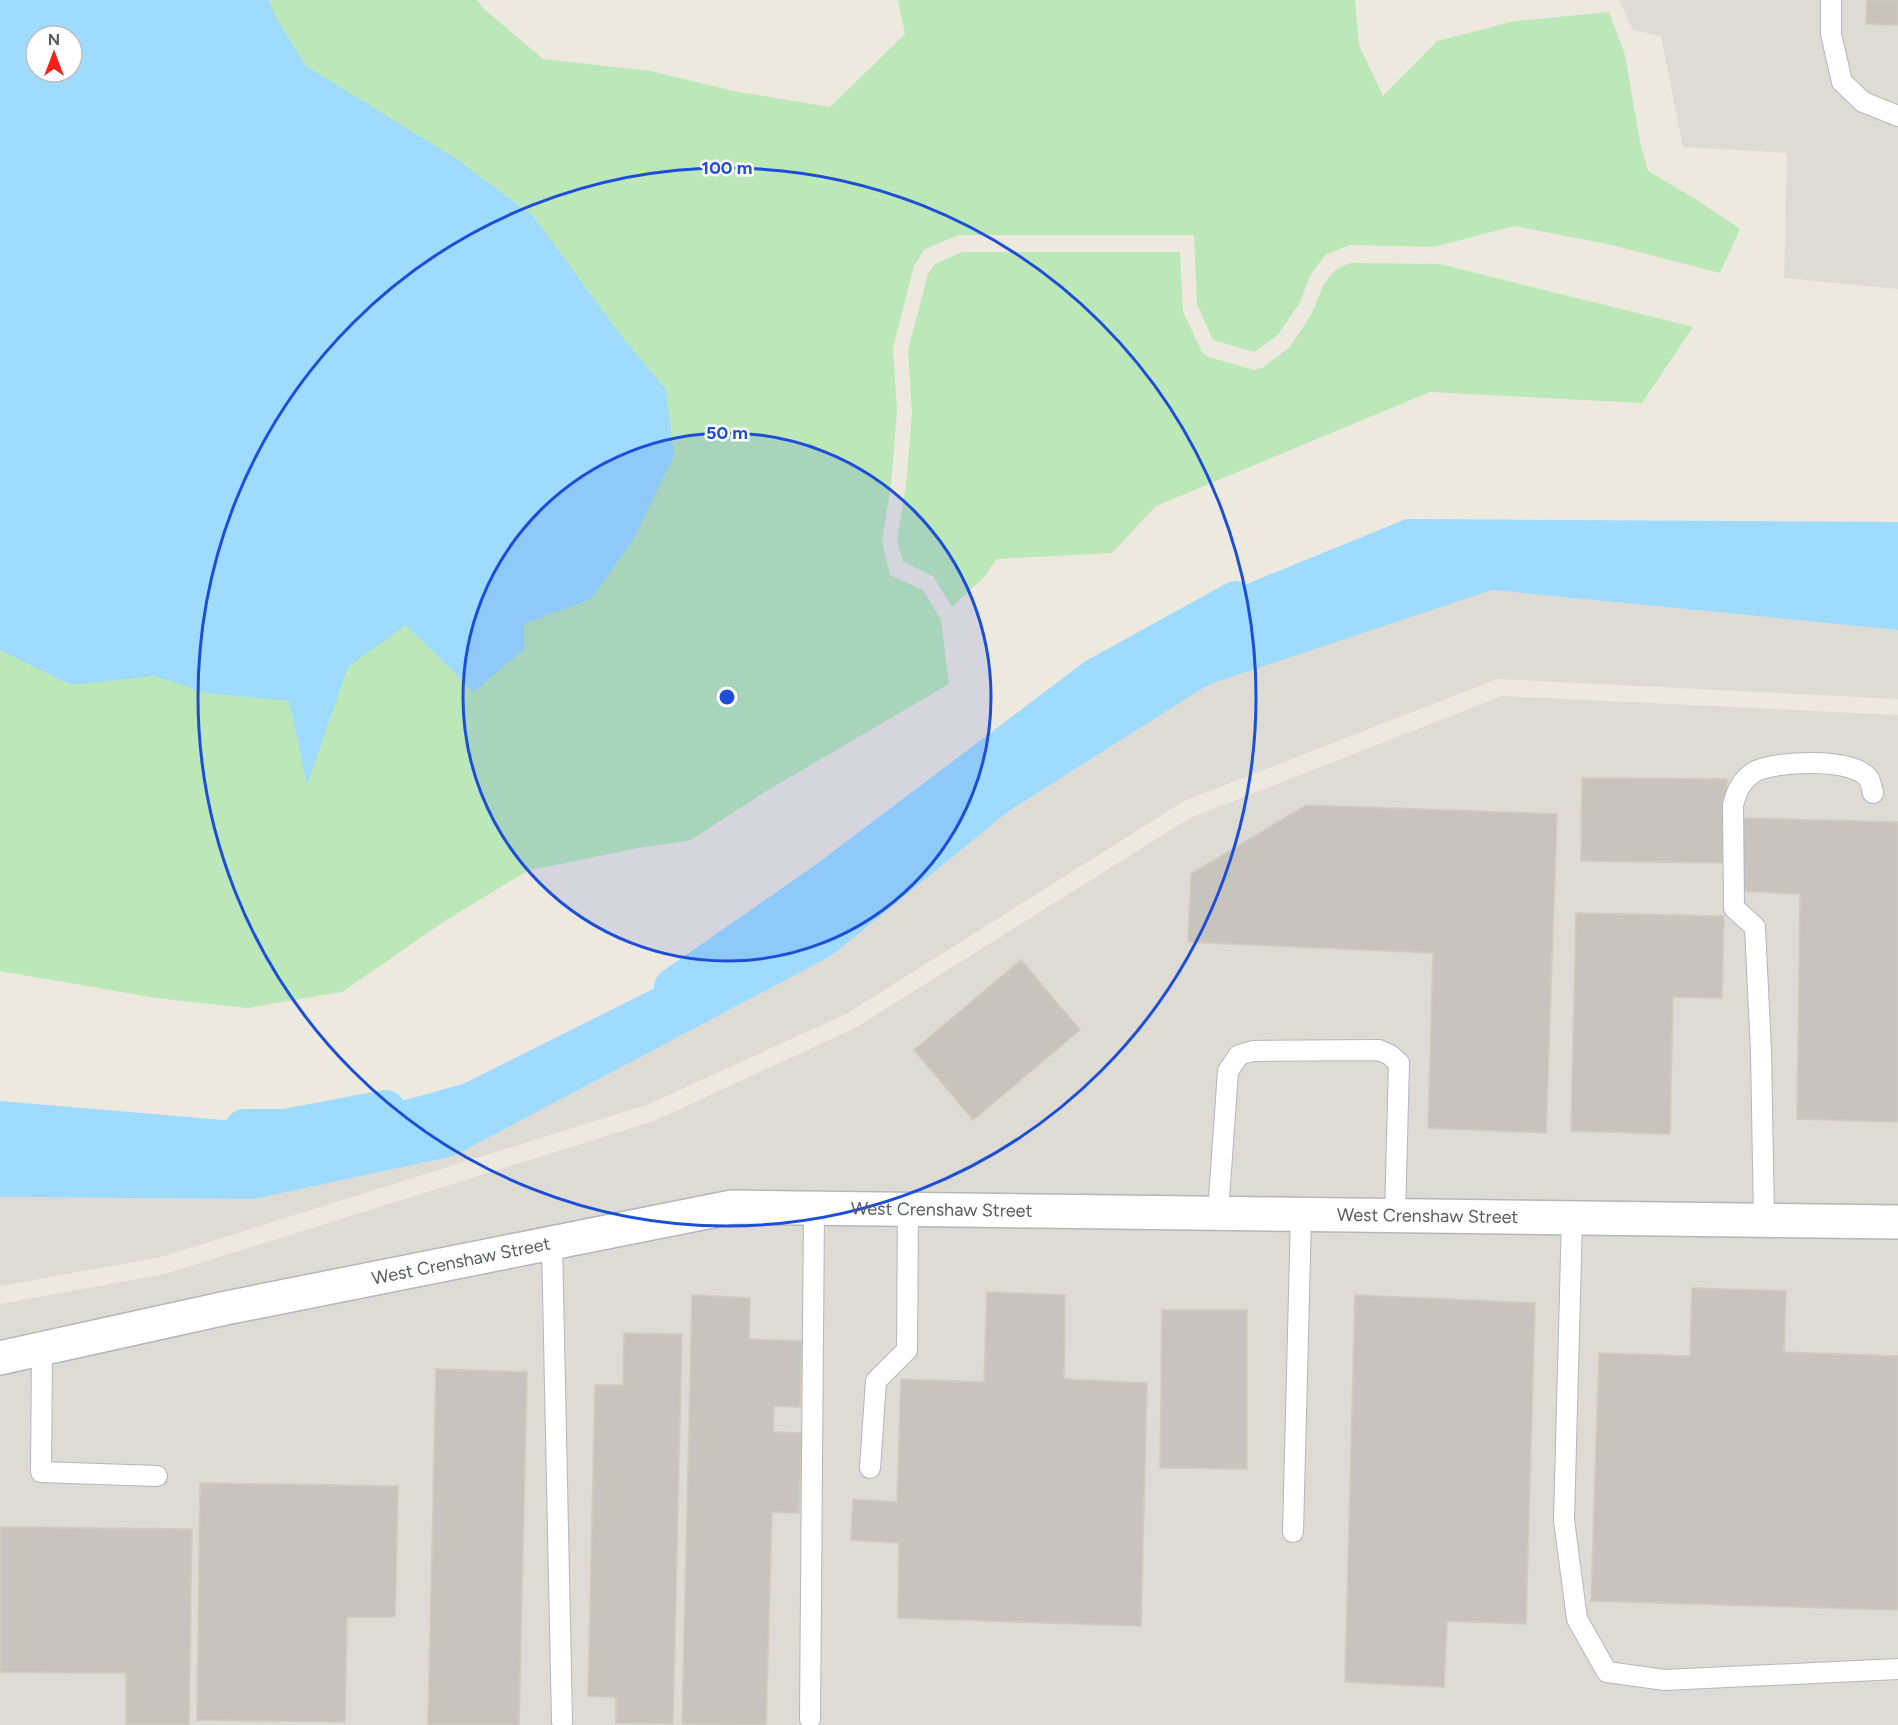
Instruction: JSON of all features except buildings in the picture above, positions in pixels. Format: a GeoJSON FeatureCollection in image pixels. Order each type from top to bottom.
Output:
{"type":"FeatureCollection","features":[{"type":"Feature","properties":{"kind":"street","name":"West Crenshaw Street"},"geometry":{"type":"LineString","coordinates":[[0,1358],[226,1308],[732,1207],[1898,1222]]}},
{"type":"Feature","properties":{"kind":"lane"},"geometry":{"type":"LineString","coordinates":[[1831,0],[1831,34],[1842,82],[1863,102],[1898,116]]}},
{"type":"Feature","properties":{"kind":"lane"},"geometry":{"type":"LineString","coordinates":[[1764,1221],[1761,1051],[1755,927],[1734,908],[1733,805],[1737,790],[1743,781],[1757,771],[1798,763],[1851,767],[1869,779],[1873,793]]}},
{"type":"Feature","properties":{"kind":"lane"},"geometry":{"type":"LineString","coordinates":[[1218,1214],[1228,1071],[1239,1055],[1253,1051],[1379,1050],[1390,1055],[1399,1063],[1395,1216]]}},
{"type":"Feature","properties":{"kind":"lane"},"geometry":{"type":"LineString","coordinates":[[810,1719],[814,1208]]}},
{"type":"Feature","properties":{"kind":"lane"},"geometry":{"type":"LineString","coordinates":[[870,1468],[876,1381],[907,1350],[908,1209]]}},
{"type":"Feature","properties":{"kind":"lane"},"geometry":{"type":"LineString","coordinates":[[1293,1532],[1301,1215]]}},
{"type":"Feature","properties":{"kind":"lane"},"geometry":{"type":"LineString","coordinates":[[1572,1218],[1564,1520],[1577,1619],[1607,1672],[1665,1680],[1898,1669]]}},
{"type":"Feature","properties":{"kind":"lane"},"geometry":{"type":"LineString","coordinates":[[552,1243],[562,1721]]}},
{"type":"Feature","properties":{"kind":"lane"},"geometry":{"type":"LineString","coordinates":[[42,1349],[41,1472],[157,1476]]}},
{"type":"Feature","properties":{"kind":"shaded area"},"geometry":{"type":"Polygon","coordinates":[[[1619,0],[1898,0],[1898,289],[1784,278],[1787,153],[1683,147],[1661,36],[1633,30],[1619,0]]]}},
{"type":"Feature","properties":{"kind":"shaded area"},"geometry":{"type":"Polygon","coordinates":[[[1492,590],[1898,630],[1898,699],[1497,679],[1184,801],[848,1013],[649,1104],[161,1257],[0,1286],[0,1197],[254,1199],[454,1156],[831,956],[1009,811],[1208,685],[1492,590]]]}},
{"type":"Feature","properties":{"kind":"shaded area"},"geometry":{"type":"Polygon","coordinates":[[[1502,696],[1898,715],[1898,1725],[0,1725],[0,1304],[165,1274],[654,1121],[855,1028],[1190,818],[1502,696]]]}},
{"type":"Feature","properties":{"kind":"green space"},"geometry":{"type":"Polygon","coordinates":[[[0,0],[477,0],[483,8],[543,59],[651,71],[733,91],[830,107],[905,34],[898,0],[1355,0],[1359,45],[1383,96],[1437,41],[1515,21],[1609,12],[1625,55],[1640,142],[1648,171],[1740,229],[1720,273],[1612,245],[1514,226],[1434,247],[1350,245],[1325,255],[1311,274],[1299,304],[1277,336],[1254,352],[1213,340],[1197,304],[1194,235],[959,235],[925,249],[914,266],[893,348],[897,411],[891,485],[882,541],[890,575],[923,590],[941,620],[949,684],[763,793],[691,840],[633,849],[527,871],[445,921],[342,992],[247,1008],[156,998],[0,971],[0,0]]]}},
{"type":"Feature","properties":{"kind":"green space"},"geometry":{"type":"Polygon","coordinates":[[[962,252],[1180,252],[1183,312],[1202,352],[1209,357],[1254,370],[1262,368],[1290,347],[1311,315],[1324,284],[1335,270],[1350,263],[1440,264],[1693,327],[1642,403],[1430,392],[1156,506],[1112,553],[996,559],[985,576],[952,607],[933,576],[903,562],[897,540],[906,486],[912,413],[908,350],[928,274],[935,264],[962,252]]]}},
{"type":"Feature","properties":{"kind":"water"},"geometry":{"type":"Polygon","coordinates":[[[0,0],[269,0],[275,16],[306,66],[458,160],[533,216],[623,338],[666,389],[674,456],[633,540],[591,599],[524,624],[524,649],[474,692],[406,625],[348,667],[307,785],[289,701],[205,693],[155,676],[71,685],[0,650],[0,0]]]}},
{"type":"Feature","properties":{"kind":"water"},"geometry":{"type":"Polygon","coordinates":[[[1406,519],[1898,522],[1898,630],[1492,590],[1208,685],[1009,811],[831,956],[454,1156],[254,1199],[0,1197],[0,1101],[306,1127],[463,1084],[757,937],[1249,583],[1406,519]]]}},
{"type":"Feature","properties":{"kind":"waterway"},"geometry":{"type":"LineString","coordinates":[[673,987],[827,880],[1096,677],[1236,600]]}},
{"type":"Feature","properties":{"kind":"waterway"},"geometry":{"type":"LineString","coordinates":[[244,1128],[285,1128],[386,1109]]}}]}
